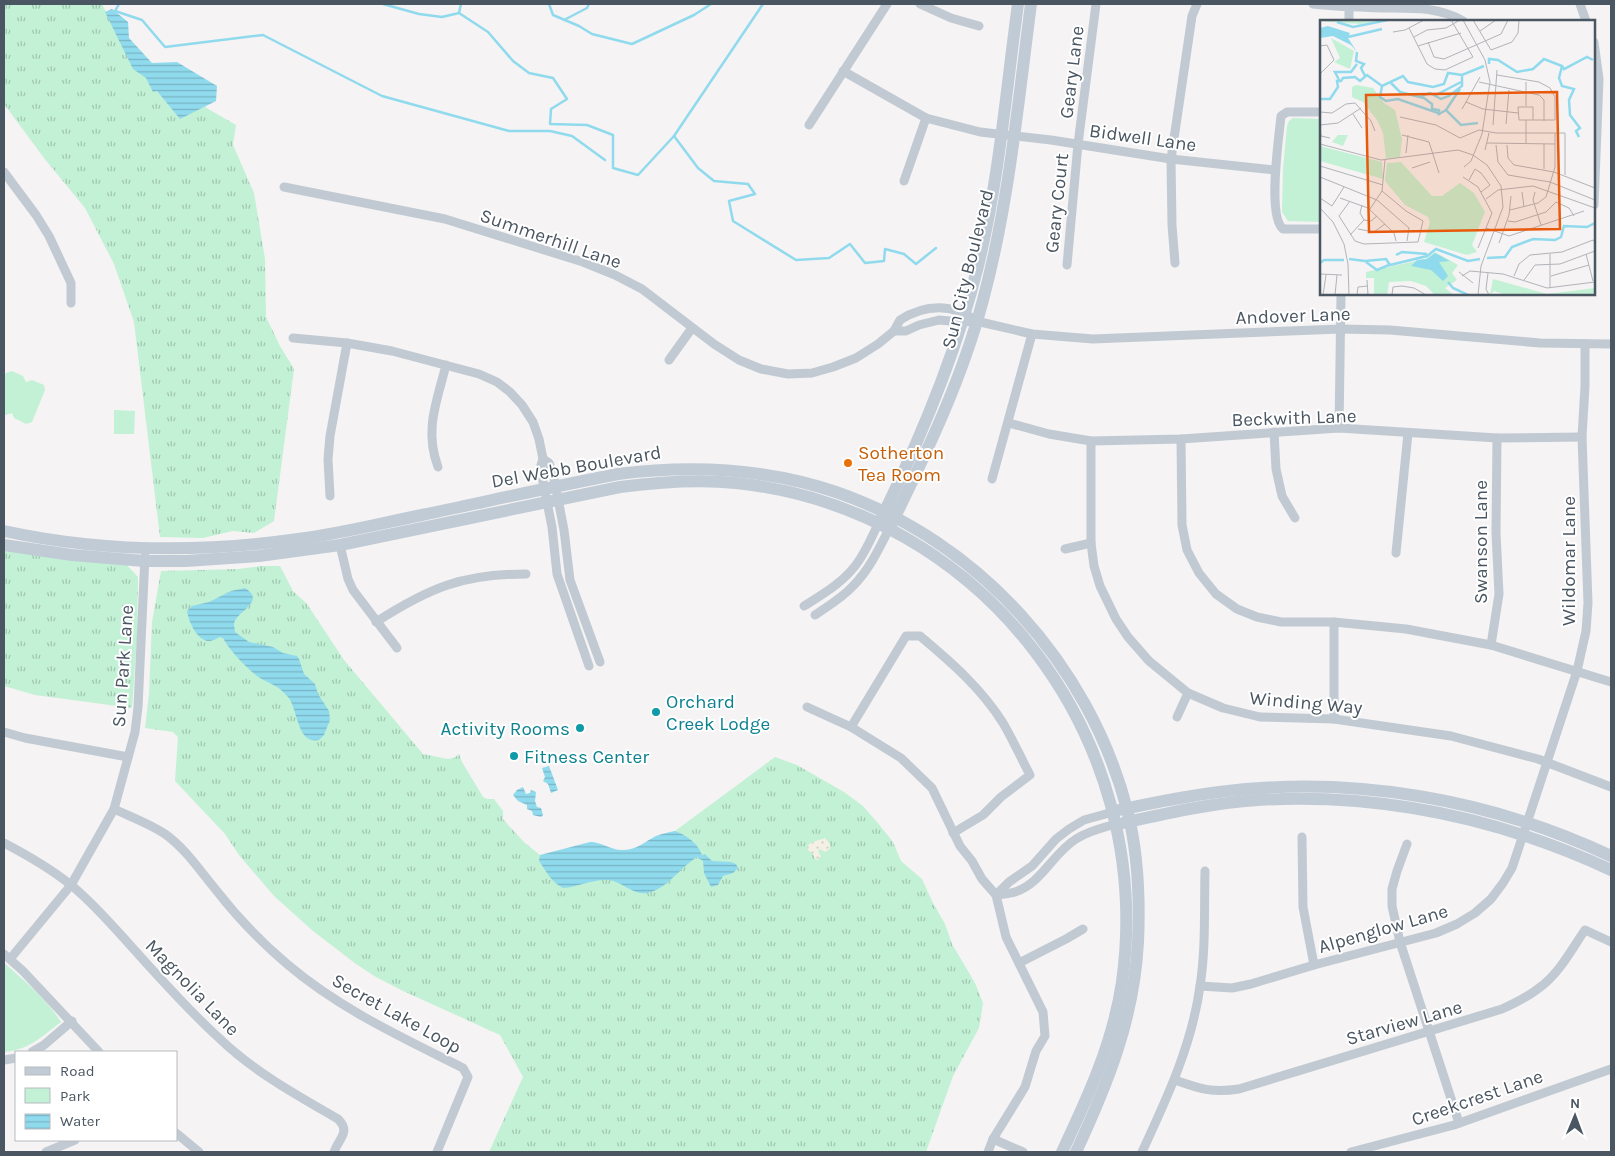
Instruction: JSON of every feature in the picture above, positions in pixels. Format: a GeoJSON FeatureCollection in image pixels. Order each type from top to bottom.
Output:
{"type":"FeatureCollection","features":[{"type":"Feature","properties":{"kind":"street"},"geometry":{"type":"LineString","coordinates":[[809,125],[887,4]]}},
{"type":"Feature","properties":{"kind":"street"},"geometry":{"type":"LineString","coordinates":[[920,4],[951,18],[979,26]]}},
{"type":"Feature","properties":{"kind":"street","name":"Sun City Boulevard"},"geometry":{"type":"LineString","coordinates":[[886,521],[950,399],[976,321],[990,269],[1000,223],[1018,4]]}},
{"type":"Feature","properties":{"kind":"street","name":"Sun City Boulevard"},"geometry":{"type":"LineString","coordinates":[[886,521],[938,394],[963,317],[984,239],[1007,136],[1031,4]]}},
{"type":"Feature","properties":{"kind":"street","name":"Geary Lane"},"geometry":{"type":"LineString","coordinates":[[1078,144],[1096,4]]}},
{"type":"Feature","properties":{"kind":"street"},"geometry":{"type":"LineString","coordinates":[[1175,263],[1171,159],[1192,16],[1197,4]]}},
{"type":"Feature","properties":{"kind":"street"},"geometry":{"type":"LineString","coordinates":[[1313,4],[1424,9],[1443,13],[1460,20]]}},
{"type":"Feature","properties":{"kind":"street"},"geometry":{"type":"LineString","coordinates":[[1580,4],[1586,20]]}},
{"type":"Feature","properties":{"kind":"street"},"geometry":{"type":"LineString","coordinates":[[1349,5],[1349,20]]}},
{"type":"Feature","properties":{"kind":"street"},"geometry":{"type":"LineString","coordinates":[[1595,49],[1599,79],[1595,180]]}},
{"type":"Feature","properties":{"kind":"street","name":"Bidwell Lane"},"geometry":{"type":"LineString","coordinates":[[843,71],[926,118],[980,132],[1078,144],[1171,159],[1275,170]]}},
{"type":"Feature","properties":{"kind":"street"},"geometry":{"type":"LineString","coordinates":[[1320,112],[1288,112],[1281,116],[1275,170],[1276,216],[1278,225],[1283,229],[1320,229]]}},
{"type":"Feature","properties":{"kind":"street"},"geometry":{"type":"LineString","coordinates":[[904,182],[926,118]]}},
{"type":"Feature","properties":{"kind":"street","name":"Geary Court"},"geometry":{"type":"LineString","coordinates":[[1066,265],[1078,144]]}},
{"type":"Feature","properties":{"kind":"street"},"geometry":{"type":"LineString","coordinates":[[4,172],[49,236],[71,283],[71,303]]}},
{"type":"Feature","properties":{"kind":"street","name":"Summerhill Lane"},"geometry":{"type":"LineString","coordinates":[[284,186],[445,219],[584,262],[642,289],[692,328],[739,360],[760,369],[788,374],[812,373],[833,368],[856,358],[878,344],[894,332],[900,320],[924,310],[948,308],[963,317],[976,321]]}},
{"type":"Feature","properties":{"kind":"street"},"geometry":{"type":"LineString","coordinates":[[1339,428],[1341,295]]}},
{"type":"Feature","properties":{"kind":"street","name":"Andover Lane"},"geometry":{"type":"LineString","coordinates":[[976,321],[1032,334],[1093,339],[1341,329],[1390,330],[1540,343],[1611,344]]}},
{"type":"Feature","properties":{"kind":"street"},"geometry":{"type":"LineString","coordinates":[[669,360],[692,328]]}},
{"type":"Feature","properties":{"kind":"street"},"geometry":{"type":"LineString","coordinates":[[992,479],[1032,334]]}},
{"type":"Feature","properties":{"kind":"street"},"geometry":{"type":"LineString","coordinates":[[293,338],[347,343],[392,351],[479,374],[497,382],[522,405],[533,422],[543,459],[549,463],[557,574],[589,666]]}},
{"type":"Feature","properties":{"kind":"street"},"geometry":{"type":"LineString","coordinates":[[330,496],[328,459],[330,436],[347,343]]}},
{"type":"Feature","properties":{"kind":"street","name":"Wildomar Lane"},"geometry":{"type":"LineString","coordinates":[[1525,829],[1577,671],[1586,631],[1588,603],[1582,437],[1585,344]]}},
{"type":"Feature","properties":{"kind":"street"},"geometry":{"type":"LineString","coordinates":[[438,467],[433,453],[432,415],[446,365]]}},
{"type":"Feature","properties":{"kind":"street","name":"Beckwith Lane"},"geometry":{"type":"LineString","coordinates":[[1009,423],[1049,434],[1091,441],[1181,438],[1339,428],[1497,438],[1582,437]]}},
{"type":"Feature","properties":{"kind":"street"},"geometry":{"type":"LineString","coordinates":[[1274,432],[1276,469],[1282,496],[1295,518]]}},
{"type":"Feature","properties":{"kind":"street"},"geometry":{"type":"LineString","coordinates":[[1396,553],[1408,433]]}},
{"type":"Feature","properties":{"kind":"street"},"geometry":{"type":"LineString","coordinates":[[1181,438],[1182,525],[1187,550],[1199,573],[1216,594],[1237,609],[1257,617],[1281,622],[1334,622],[1406,628],[1491,645],[1611,682]]}},
{"type":"Feature","properties":{"kind":"street","name":"Swanson Lane"},"geometry":{"type":"LineString","coordinates":[[1491,645],[1499,594],[1496,533],[1497,438]]}},
{"type":"Feature","properties":{"kind":"street","name":"Winding Way"},"geometry":{"type":"LineString","coordinates":[[1091,441],[1091,543],[1096,572],[1116,619],[1128,637],[1149,660],[1188,693],[1223,708],[1260,717],[1334,719],[1451,736],[1547,762],[1611,787]]}},
{"type":"Feature","properties":{"kind":"street","name":"Del Webb Boulevard"},"geometry":{"type":"LineString","coordinates":[[4,544],[72,555],[145,555],[225,559],[340,545],[551,494],[618,474],[649,470],[716,469],[763,474],[837,492],[886,521],[941,560],[1000,611],[1029,644],[1058,683],[1081,724],[1099,766],[1113,812],[1123,860],[1126,905],[1122,982],[1111,1033],[1100,1068],[1062,1152]]}},
{"type":"Feature","properties":{"kind":"street"},"geometry":{"type":"LineString","coordinates":[[551,494],[564,530],[570,580],[600,662]]}},
{"type":"Feature","properties":{"kind":"street","name":"Del Webb Boulevard"},"geometry":{"type":"LineString","coordinates":[[4,531],[145,555],[298,539],[551,494]]}},
{"type":"Feature","properties":{"kind":"street"},"geometry":{"type":"LineString","coordinates":[[804,606],[835,586],[853,569],[886,521]]}},
{"type":"Feature","properties":{"kind":"street"},"geometry":{"type":"LineString","coordinates":[[815,615],[843,595],[862,576],[870,565],[886,521]]}},
{"type":"Feature","properties":{"kind":"street","name":"Del Webb Boulevard"},"geometry":{"type":"LineString","coordinates":[[886,521],[942,546],[974,570],[1009,602],[1038,634],[1067,675],[1091,717],[1111,762],[1130,821],[1139,905],[1134,984],[1118,1054],[1076,1152]]}},
{"type":"Feature","properties":{"kind":"street"},"geometry":{"type":"LineString","coordinates":[[1065,549],[1091,543]]}},
{"type":"Feature","properties":{"kind":"street"},"geometry":{"type":"LineString","coordinates":[[340,545],[348,579],[353,590],[397,648]]}},
{"type":"Feature","properties":{"kind":"street","name":"Sun Park Lane"},"geometry":{"type":"LineString","coordinates":[[7,957],[71,885],[114,809],[135,732],[140,689],[145,555]]}},
{"type":"Feature","properties":{"kind":"street"},"geometry":{"type":"LineString","coordinates":[[376,622],[431,590],[457,582],[498,574],[526,574]]}},
{"type":"Feature","properties":{"kind":"street"},"geometry":{"type":"LineString","coordinates":[[1334,622],[1334,719]]}},
{"type":"Feature","properties":{"kind":"street"},"geometry":{"type":"LineString","coordinates":[[851,727],[906,636],[920,636],[958,668],[982,694],[1003,723],[1030,775],[1002,796],[983,815],[953,833]]}},
{"type":"Feature","properties":{"kind":"street"},"geometry":{"type":"LineString","coordinates":[[1176,717],[1188,693]]}},
{"type":"Feature","properties":{"kind":"street"},"geometry":{"type":"LineString","coordinates":[[807,707],[851,727],[901,758],[932,788],[953,833],[982,879],[996,895],[1006,937],[1043,1012],[1045,1036],[1036,1051],[1025,1087],[993,1139],[988,1152]]}},
{"type":"Feature","properties":{"kind":"street"},"geometry":{"type":"LineString","coordinates":[[4,732],[25,738],[128,757]]}},
{"type":"Feature","properties":{"kind":"street"},"geometry":{"type":"LineString","coordinates":[[996,895],[1009,882],[1032,866],[1056,839],[1084,820],[1151,802],[1230,791],[1291,787],[1360,788],[1429,797],[1463,804],[1525,829],[1555,846],[1611,870]]}},
{"type":"Feature","properties":{"kind":"street"},"geometry":{"type":"LineString","coordinates":[[996,895],[1015,892],[1026,886],[1040,875],[1064,848],[1089,832],[1116,824],[1187,809],[1257,800],[1326,799],[1361,801],[1427,810],[1557,834],[1611,856]]}},
{"type":"Feature","properties":{"kind":"street","name":"Secret Lake Loop"},"geometry":{"type":"LineString","coordinates":[[114,809],[165,834],[190,857],[249,928],[286,964],[314,986],[353,1012],[463,1068],[468,1077],[437,1152]]}},
{"type":"Feature","properties":{"kind":"street","name":"Alpenglow Lane"},"geometry":{"type":"LineString","coordinates":[[1200,986],[1232,988],[1251,984],[1314,965],[1436,933],[1457,924],[1475,913],[1491,899],[1503,883],[1512,868],[1525,829]]}},
{"type":"Feature","properties":{"kind":"street"},"geometry":{"type":"LineString","coordinates":[[1302,837],[1303,907],[1314,965]]}},
{"type":"Feature","properties":{"kind":"street","name":"Magnolia Lane"},"geometry":{"type":"LineString","coordinates":[[4,843],[42,864],[71,885],[99,911],[187,1008],[221,1040],[249,1063],[289,1091],[338,1119],[344,1125],[345,1131],[334,1152]]}},
{"type":"Feature","properties":{"kind":"street"},"geometry":{"type":"LineString","coordinates":[[1407,844],[1392,889],[1392,906],[1400,942],[1428,1032],[1460,1123]]}},
{"type":"Feature","properties":{"kind":"street"},"geometry":{"type":"LineString","coordinates":[[1142,1152],[1175,1080],[1191,1031],[1200,986],[1205,871]]}},
{"type":"Feature","properties":{"kind":"street"},"geometry":{"type":"LineString","coordinates":[[1019,963],[1066,940],[1083,929]]}},
{"type":"Feature","properties":{"kind":"street","name":"Starview Lane"},"geometry":{"type":"LineString","coordinates":[[1175,1080],[1208,1090],[1224,1091],[1239,1089],[1502,1009],[1523,999],[1541,987],[1556,972],[1585,930],[1611,942]]}},
{"type":"Feature","properties":{"kind":"street"},"geometry":{"type":"LineString","coordinates":[[7,957],[72,1021],[98,1051]]}},
{"type":"Feature","properties":{"kind":"street"},"geometry":{"type":"LineString","coordinates":[[34,1051],[44,1045],[72,1021]]}},
{"type":"Feature","properties":{"kind":"street","name":"Creekcrest Lane"},"geometry":{"type":"LineString","coordinates":[[1351,1152],[1460,1123],[1611,1069]]}},
{"type":"Feature","properties":{"kind":"street"},"geometry":{"type":"LineString","coordinates":[[178,1135],[200,1152]]}},
{"type":"Feature","properties":{"kind":"street"},"geometry":{"type":"LineString","coordinates":[[993,1139],[1023,1152]]}},
{"type":"Feature","properties":{"kind":"street"},"geometry":{"type":"LineString","coordinates":[[46,1152],[73,1141]]}},
{"type":"Feature","properties":{"kind":"green space"},"geometry":{"type":"Polygon","coordinates":[[[4,4],[102,4],[145,67],[236,125],[233,145],[254,193],[265,259],[266,317],[294,369],[274,521],[254,533],[233,531],[203,538],[160,537],[134,322],[114,264],[85,208],[44,158],[4,104],[4,4]]]}},
{"type":"Feature","properties":{"kind":"green space"},"geometry":{"type":"Polygon","coordinates":[[[1293,118],[1320,119],[1320,222],[1288,221],[1282,212],[1283,169],[1289,121],[1293,118]]]}},
{"type":"Feature","properties":{"kind":"green space"},"geometry":{"type":"Polygon","coordinates":[[[12,371],[23,376],[26,382],[32,380],[44,385],[45,390],[32,422],[26,424],[14,418],[12,413],[4,414],[4,378],[6,373],[12,371]]]}},
{"type":"Feature","properties":{"kind":"green space"},"geometry":{"type":"Polygon","coordinates":[[[114,410],[135,411],[134,434],[114,434],[114,410]]]}},
{"type":"Feature","properties":{"kind":"green space"},"geometry":{"type":"Polygon","coordinates":[[[4,549],[125,563],[138,577],[137,639],[132,708],[35,695],[4,686],[4,549]]]}},
{"type":"Feature","properties":{"kind":"green space"},"geometry":{"type":"Polygon","coordinates":[[[280,566],[293,591],[307,604],[344,660],[423,754],[448,759],[454,758],[459,754],[483,797],[494,799],[503,811],[503,819],[525,843],[540,855],[626,861],[675,831],[775,757],[797,765],[844,792],[863,806],[893,842],[901,861],[922,879],[945,924],[952,944],[975,983],[983,1003],[979,1028],[953,1076],[926,1152],[489,1152],[523,1077],[500,1035],[376,977],[313,931],[274,896],[239,855],[225,834],[175,781],[178,737],[173,732],[145,728],[149,694],[152,622],[161,571],[238,569],[280,566]]]}},
{"type":"Feature","properties":{"kind":"green space"},"geometry":{"type":"Polygon","coordinates":[[[4,963],[42,998],[61,1022],[28,1046],[4,1052],[4,963]]]}},
{"type":"Feature","properties":{"kind":"sand"},"geometry":{"type":"Polygon","coordinates":[[[825,838],[830,844],[830,849],[825,852],[820,849],[818,851],[821,856],[818,860],[815,859],[813,854],[807,849],[808,846],[825,838]]]}},
{"type":"Feature","properties":{"kind":"water"},"geometry":{"type":"Polygon","coordinates":[[[112,9],[128,22],[129,38],[152,63],[177,62],[217,86],[216,101],[180,119],[157,91],[153,92],[146,78],[133,69],[105,12],[112,9]]]}},
{"type":"Feature","properties":{"kind":"water"},"geometry":{"type":"Polygon","coordinates":[[[245,588],[251,593],[253,598],[252,602],[236,619],[234,624],[235,632],[249,642],[273,647],[283,653],[297,656],[304,674],[315,684],[318,694],[329,711],[330,720],[324,735],[319,740],[312,740],[302,732],[291,702],[281,690],[250,670],[223,638],[220,637],[210,641],[204,640],[191,625],[187,611],[192,606],[209,602],[231,591],[245,588]]]}},
{"type":"Feature","properties":{"kind":"water"},"geometry":{"type":"Polygon","coordinates":[[[549,766],[558,790],[551,793],[548,784],[543,781],[545,777],[542,768],[549,766]]]}},
{"type":"Feature","properties":{"kind":"water"},"geometry":{"type":"Polygon","coordinates":[[[523,787],[526,794],[530,793],[531,790],[536,792],[535,801],[537,807],[541,808],[543,815],[541,817],[533,815],[532,811],[527,809],[527,805],[518,801],[513,795],[523,787]]]}},
{"type":"Feature","properties":{"kind":"water"},"geometry":{"type":"Polygon","coordinates":[[[675,831],[691,840],[698,847],[702,855],[705,854],[712,861],[731,862],[736,864],[738,868],[733,873],[723,876],[718,885],[711,887],[704,873],[703,861],[697,857],[664,885],[651,892],[639,893],[608,880],[563,888],[552,879],[539,861],[540,855],[590,842],[615,849],[628,850],[656,836],[675,831]]]}},
{"type":"Feature","properties":{"kind":"waterway"},"geometry":{"type":"LineString","coordinates":[[119,4],[115,11],[142,20],[165,47],[263,35],[382,96],[509,131],[550,131],[572,136],[605,160]]}},
{"type":"Feature","properties":{"kind":"waterway"},"geometry":{"type":"LineString","coordinates":[[383,4],[419,14],[442,17],[459,13],[488,32],[513,61],[529,73],[553,78],[567,99],[551,109],[550,124],[587,125],[613,135],[613,168],[638,175],[674,136],[698,168],[714,181],[748,184],[755,194],[729,201],[733,221],[796,260],[829,258],[850,244],[865,263],[884,261],[885,249],[904,254],[916,264],[936,248]]}},
{"type":"Feature","properties":{"kind":"waterway"},"geometry":{"type":"LineString","coordinates":[[459,13],[461,4]]}},
{"type":"Feature","properties":{"kind":"waterway"},"geometry":{"type":"LineString","coordinates":[[549,4],[553,15],[592,34],[632,44],[694,15],[711,4]]}},
{"type":"Feature","properties":{"kind":"waterway"},"geometry":{"type":"LineString","coordinates":[[564,20],[587,8],[589,4]]}},
{"type":"Feature","properties":{"kind":"waterway"},"geometry":{"type":"LineString","coordinates":[[674,136],[763,4]]}},
{"type":"Feature","properties":{"kind":"place","name":"Sotherton Tea Room"},"geometry":{"type":"Point","coordinates":[848,463]}},
{"type":"Feature","properties":{"kind":"place","name":"Orchard Creek Lodge"},"geometry":{"type":"Point","coordinates":[656,712]}},
{"type":"Feature","properties":{"kind":"place","name":"Activity Rooms"},"geometry":{"type":"Point","coordinates":[580,728]}},
{"type":"Feature","properties":{"kind":"place","name":"Fitness Center"},"geometry":{"type":"Point","coordinates":[514,756]}}]}
